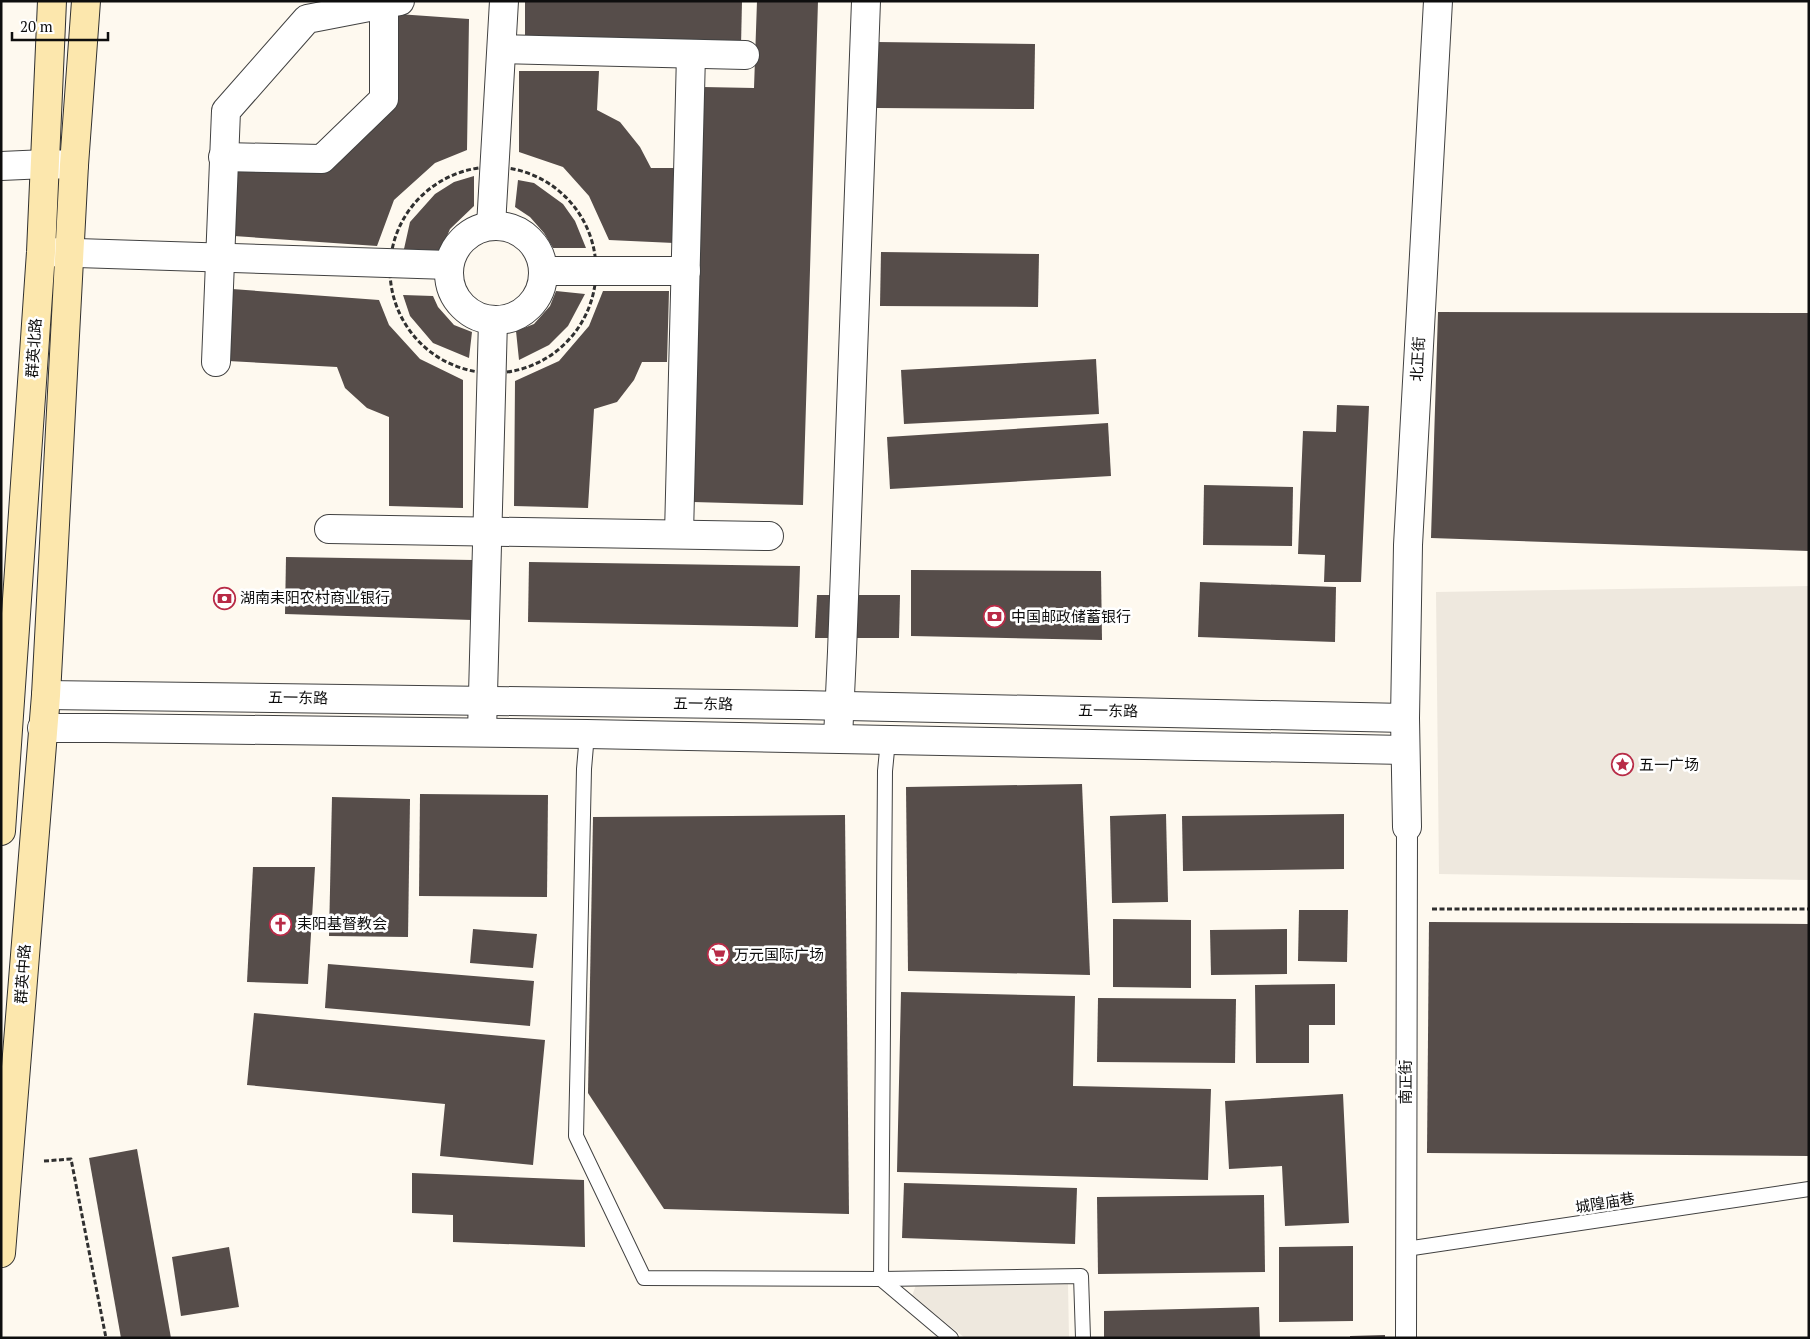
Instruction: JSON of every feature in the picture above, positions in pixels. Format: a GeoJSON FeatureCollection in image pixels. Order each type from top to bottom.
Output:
{"type":"FeatureCollection","features":[{"type":"Feature","properties":{"kind":"main road","name":"群英北路"},"geometry":{"type":"LineString","coordinates":[[6,694],[41,252],[52,1]]}},
{"type":"Feature","properties":{"kind":"main road","name":"群英北路"},"geometry":{"type":"LineString","coordinates":[[46,695],[74,165],[86,1]]}},
{"type":"Feature","properties":{"kind":"main road","name":"五一东路"},"geometry":{"type":"LineString","coordinates":[[6,694],[46,695]]}},
{"type":"Feature","properties":{"kind":"main road"},"geometry":{"type":"LineString","coordinates":[[1,831],[6,694]]}},
{"type":"Feature","properties":{"kind":"main road","name":"群英中路"},"geometry":{"type":"LineString","coordinates":[[1,1253],[46,695]]}},
{"type":"Feature","properties":{"kind":"main road"},"geometry":{"type":"LineString","coordinates":[[5,728],[42,728]]}},
{"type":"Feature","properties":{"kind":"street"},"geometry":{"type":"LineString","coordinates":[[491,226],[504,1]]}},
{"type":"Feature","properties":{"kind":"street"},"geometry":{"type":"LineString","coordinates":[[838,738],[866,1]]}},
{"type":"Feature","properties":{"kind":"street","name":"北正街"},"geometry":{"type":"LineString","coordinates":[[1407,827],[1405,718],[1408,545],[1438,1]]}},
{"type":"Feature","properties":{"kind":"street"},"geometry":{"type":"LineString","coordinates":[[216,362],[219,259],[226,111],[307,19],[392,3],[384,99],[322,159],[224,156]]}},
{"type":"Feature","properties":{"kind":"street"},"geometry":{"type":"LineString","coordinates":[[502,49],[745,56]]}},
{"type":"Feature","properties":{"kind":"street"},"geometry":{"type":"LineString","coordinates":[[679,534],[691,54]]}},
{"type":"Feature","properties":{"kind":"street"},"geometry":{"type":"LineString","coordinates":[[1,166],[74,165]]}},
{"type":"Feature","properties":{"kind":"street"},"geometry":{"type":"LineString","coordinates":[[491,226],[503,226],[518,231],[530,240],[539,252],[544,271],[538,296],[528,308],[514,317],[493,320],[482,318],[468,311],[457,300],[450,285],[449,265],[453,254],[462,240],[474,232],[491,226]]}},
{"type":"Feature","properties":{"kind":"street"},"geometry":{"type":"LineString","coordinates":[[41,252],[449,265]]}},
{"type":"Feature","properties":{"kind":"street"},"geometry":{"type":"LineString","coordinates":[[544,271],[686,271]]}},
{"type":"Feature","properties":{"kind":"street"},"geometry":{"type":"LineString","coordinates":[[482,732],[493,320]]}},
{"type":"Feature","properties":{"kind":"street"},"geometry":{"type":"LineString","coordinates":[[329,529],[769,536]]}},
{"type":"Feature","properties":{"kind":"street","name":"五一东路"},"geometry":{"type":"LineString","coordinates":[[46,695],[840,706],[1405,718]]}},
{"type":"Feature","properties":{"kind":"street"},"geometry":{"type":"LineString","coordinates":[[42,728],[482,732],[1405,750]]}},
{"type":"Feature","properties":{"kind":"street","name":"南正街"},"geometry":{"type":"LineString","coordinates":[[1406,1338],[1407,827]]}},
{"type":"Feature","properties":{"kind":"lane"},"geometry":{"type":"LineString","coordinates":[[587,734],[584,769],[576,1136],[644,1278],[881,1279],[1081,1276],[1083,1338]]}},
{"type":"Feature","properties":{"kind":"lane"},"geometry":{"type":"LineString","coordinates":[[881,1279],[885,772],[888,740]]}},
{"type":"Feature","properties":{"kind":"lane","name":"城隍庙巷"},"geometry":{"type":"LineString","coordinates":[[1406,1249],[1809,1189]]}},
{"type":"Feature","properties":{"kind":"lane"},"geometry":{"type":"LineString","coordinates":[[881,1279],[951,1338]]}},
{"type":"Feature","properties":{"kind":"path"},"geometry":{"type":"LineString","coordinates":[[495,166],[520,169],[551,183],[576,206],[592,236],[597,271],[592,299],[580,326],[559,350],[533,365],[504,373],[492,374],[473,372],[445,362],[421,345],[402,322],[392,294],[389,264],[394,235],[409,208],[430,187],[457,172],[495,166]]}},
{"type":"Feature","properties":{"kind":"path"},"geometry":{"type":"LineString","coordinates":[[1406,909],[1809,909]]}},
{"type":"Feature","properties":{"kind":"path"},"geometry":{"type":"LineString","coordinates":[[44,1161],[71,1159],[106,1338]]}},
{"type":"Feature","properties":{"kind":"shaded area","name":"五一广场"},"geometry":{"type":"Polygon","coordinates":[[[1809,586],[1809,880],[1439,874],[1436,592],[1809,586]]]}},
{"type":"Feature","properties":{"kind":"shaded area"},"geometry":{"type":"Polygon","coordinates":[[[1068,1284],[1069,1338],[965,1338],[912,1296],[916,1285],[1068,1284]]]}},
{"type":"Feature","properties":{"kind":"building"},"geometry":{"type":"Polygon","coordinates":[[[525,1],[742,1],[741,46],[525,39],[525,1]]]}},
{"type":"Feature","properties":{"kind":"building"},"geometry":{"type":"Polygon","coordinates":[[[757,1],[818,1],[803,505],[693,502],[703,87],[754,88],[757,1]]]}},
{"type":"Feature","properties":{"kind":"building"},"geometry":{"type":"Polygon","coordinates":[[[398,14],[469,19],[467,150],[435,163],[394,200],[377,246],[234,236],[237,166],[363,133],[395,107],[398,14]]]}},
{"type":"Feature","properties":{"kind":"building"},"geometry":{"type":"Polygon","coordinates":[[[877,42],[1035,44],[1034,109],[877,108],[877,42]]]}},
{"type":"Feature","properties":{"kind":"building"},"geometry":{"type":"Polygon","coordinates":[[[519,71],[599,71],[597,110],[620,122],[640,147],[651,168],[674,168],[674,243],[609,240],[589,196],[563,167],[519,152],[519,71]]]}},
{"type":"Feature","properties":{"kind":"building"},"geometry":{"type":"Polygon","coordinates":[[[474,176],[474,206],[450,229],[440,253],[402,258],[410,222],[435,194],[454,182],[474,176]]]}},
{"type":"Feature","properties":{"kind":"building"},"geometry":{"type":"Polygon","coordinates":[[[518,180],[534,183],[563,204],[575,221],[586,248],[553,248],[544,233],[530,217],[515,207],[518,180]]]}},
{"type":"Feature","properties":{"kind":"building"},"geometry":{"type":"Polygon","coordinates":[[[881,252],[1039,254],[1038,307],[880,306],[881,252]]]}},
{"type":"Feature","properties":{"kind":"building"},"geometry":{"type":"Polygon","coordinates":[[[232,289],[379,300],[389,325],[420,359],[463,380],[463,508],[389,506],[389,417],[367,408],[345,388],[337,367],[228,361],[232,289]]]}},
{"type":"Feature","properties":{"kind":"building"},"geometry":{"type":"Polygon","coordinates":[[[556,291],[585,294],[568,326],[549,345],[519,360],[516,331],[534,324],[550,306],[556,291]]]}},
{"type":"Feature","properties":{"kind":"building"},"geometry":{"type":"Polygon","coordinates":[[[603,291],[669,291],[667,362],[642,362],[634,380],[617,402],[594,409],[588,508],[514,506],[515,381],[559,361],[589,326],[603,291]]]}},
{"type":"Feature","properties":{"kind":"building"},"geometry":{"type":"Polygon","coordinates":[[[403,295],[433,296],[438,307],[454,325],[472,332],[469,358],[433,343],[410,316],[403,295]]]}},
{"type":"Feature","properties":{"kind":"building"},"geometry":{"type":"Polygon","coordinates":[[[1438,312],[1809,313],[1809,551],[1431,538],[1438,312]]]}},
{"type":"Feature","properties":{"kind":"building"},"geometry":{"type":"Polygon","coordinates":[[[1096,359],[1099,414],[904,424],[901,370],[1096,359]]]}},
{"type":"Feature","properties":{"kind":"building"},"geometry":{"type":"Polygon","coordinates":[[[1337,405],[1369,406],[1361,582],[1324,582],[1325,555],[1298,554],[1303,431],[1336,432],[1337,405]]]}},
{"type":"Feature","properties":{"kind":"building"},"geometry":{"type":"Polygon","coordinates":[[[1108,423],[1111,476],[890,489],[887,437],[1108,423]]]}},
{"type":"Feature","properties":{"kind":"building"},"geometry":{"type":"Polygon","coordinates":[[[1204,485],[1293,487],[1292,546],[1203,545],[1204,485]]]}},
{"type":"Feature","properties":{"kind":"building"},"geometry":{"type":"Polygon","coordinates":[[[286,557],[473,560],[472,620],[285,614],[286,557]]]}},
{"type":"Feature","properties":{"kind":"building"},"geometry":{"type":"Polygon","coordinates":[[[529,562],[800,566],[798,627],[528,622],[529,562]]]}},
{"type":"Feature","properties":{"kind":"building"},"geometry":{"type":"Polygon","coordinates":[[[911,570],[1101,571],[1102,640],[911,636],[911,570]]]}},
{"type":"Feature","properties":{"kind":"building"},"geometry":{"type":"Polygon","coordinates":[[[1200,582],[1336,587],[1335,642],[1198,637],[1200,582]]]}},
{"type":"Feature","properties":{"kind":"building"},"geometry":{"type":"Polygon","coordinates":[[[817,595],[900,595],[899,638],[815,638],[817,595]]]}},
{"type":"Feature","properties":{"kind":"building"},"geometry":{"type":"Polygon","coordinates":[[[1082,784],[1090,975],[908,971],[906,787],[1082,784]]]}},
{"type":"Feature","properties":{"kind":"building"},"geometry":{"type":"Polygon","coordinates":[[[420,794],[548,795],[547,897],[419,896],[420,794]]]}},
{"type":"Feature","properties":{"kind":"building"},"geometry":{"type":"Polygon","coordinates":[[[332,797],[410,799],[408,937],[329,936],[332,797]]]}},
{"type":"Feature","properties":{"kind":"building"},"geometry":{"type":"Polygon","coordinates":[[[1166,814],[1168,902],[1112,903],[1110,816],[1166,814]]]}},
{"type":"Feature","properties":{"kind":"building"},"geometry":{"type":"Polygon","coordinates":[[[1344,814],[1344,869],[1183,871],[1182,816],[1344,814]]]}},
{"type":"Feature","properties":{"kind":"building","name":"万元国际广场"},"geometry":{"type":"Polygon","coordinates":[[[845,815],[849,1214],[664,1209],[588,1093],[593,817],[845,815]]]}},
{"type":"Feature","properties":{"kind":"building","name":"耒阳基督教会"},"geometry":{"type":"Polygon","coordinates":[[[253,867],[315,867],[308,984],[247,982],[253,867]]]}},
{"type":"Feature","properties":{"kind":"building"},"geometry":{"type":"Polygon","coordinates":[[[1299,910],[1348,910],[1347,962],[1298,961],[1299,910]]]}},
{"type":"Feature","properties":{"kind":"building"},"geometry":{"type":"Polygon","coordinates":[[[1113,919],[1191,920],[1191,988],[1113,987],[1113,919]]]}},
{"type":"Feature","properties":{"kind":"building"},"geometry":{"type":"Polygon","coordinates":[[[1429,922],[1809,924],[1809,1156],[1427,1153],[1429,922]]]}},
{"type":"Feature","properties":{"kind":"building"},"geometry":{"type":"Polygon","coordinates":[[[473,929],[537,934],[533,968],[470,963],[473,929]]]}},
{"type":"Feature","properties":{"kind":"building"},"geometry":{"type":"Polygon","coordinates":[[[1287,929],[1287,974],[1211,975],[1210,930],[1287,929]]]}},
{"type":"Feature","properties":{"kind":"building"},"geometry":{"type":"Polygon","coordinates":[[[328,964],[534,981],[530,1026],[325,1008],[328,964]]]}},
{"type":"Feature","properties":{"kind":"building"},"geometry":{"type":"Polygon","coordinates":[[[1335,984],[1335,1025],[1309,1025],[1309,1063],[1256,1063],[1255,985],[1335,984]]]}},
{"type":"Feature","properties":{"kind":"building"},"geometry":{"type":"Polygon","coordinates":[[[901,992],[1075,996],[1073,1086],[1211,1089],[1208,1180],[897,1172],[901,992]]]}},
{"type":"Feature","properties":{"kind":"building"},"geometry":{"type":"Polygon","coordinates":[[[1098,998],[1236,999],[1235,1063],[1097,1062],[1098,998]]]}},
{"type":"Feature","properties":{"kind":"building"},"geometry":{"type":"Polygon","coordinates":[[[254,1013],[545,1040],[533,1165],[440,1156],[445,1104],[247,1085],[254,1013]]]}},
{"type":"Feature","properties":{"kind":"building"},"geometry":{"type":"Polygon","coordinates":[[[1343,1094],[1349,1223],[1285,1226],[1282,1166],[1229,1169],[1225,1101],[1343,1094]]]}},
{"type":"Feature","properties":{"kind":"building"},"geometry":{"type":"Polygon","coordinates":[[[137,1149],[171,1338],[121,1338],[89,1158],[137,1149]]]}},
{"type":"Feature","properties":{"kind":"building"},"geometry":{"type":"Polygon","coordinates":[[[412,1173],[584,1180],[585,1247],[453,1242],[453,1215],[412,1213],[412,1173]]]}},
{"type":"Feature","properties":{"kind":"building"},"geometry":{"type":"Polygon","coordinates":[[[904,1183],[1077,1188],[1075,1244],[902,1238],[904,1183]]]}},
{"type":"Feature","properties":{"kind":"building"},"geometry":{"type":"Polygon","coordinates":[[[1264,1195],[1265,1272],[1098,1274],[1097,1197],[1264,1195]]]}},
{"type":"Feature","properties":{"kind":"building"},"geometry":{"type":"Polygon","coordinates":[[[1353,1246],[1353,1321],[1279,1322],[1279,1247],[1353,1246]]]}},
{"type":"Feature","properties":{"kind":"building"},"geometry":{"type":"Polygon","coordinates":[[[229,1247],[239,1307],[181,1316],[172,1257],[229,1247]]]}},
{"type":"Feature","properties":{"kind":"building"},"geometry":{"type":"Polygon","coordinates":[[[1259,1307],[1260,1338],[1104,1338],[1104,1311],[1259,1307]]]}},
{"type":"Feature","properties":{"kind":"building"},"geometry":{"type":"Polygon","coordinates":[[[1385,1335],[1385,1338],[1350,1338],[1350,1336],[1385,1335]]]}},
{"type":"Feature","properties":{"kind":"place","name":"湖南耒阳农村商业银行"},"geometry":{"type":"Point","coordinates":[224,598]}},
{"type":"Feature","properties":{"kind":"place","name":"中国邮政储蓄银行"},"geometry":{"type":"Point","coordinates":[995,617]}},
{"type":"Feature","properties":{"kind":"place","name":"五一广场"},"geometry":{"type":"Point","coordinates":[1623,765]}},
{"type":"Feature","properties":{"kind":"place","name":"耒阳基督教会"},"geometry":{"type":"Point","coordinates":[281,924]}},
{"type":"Feature","properties":{"kind":"place","name":"万元国际广场"},"geometry":{"type":"Point","coordinates":[718,955]}}]}
